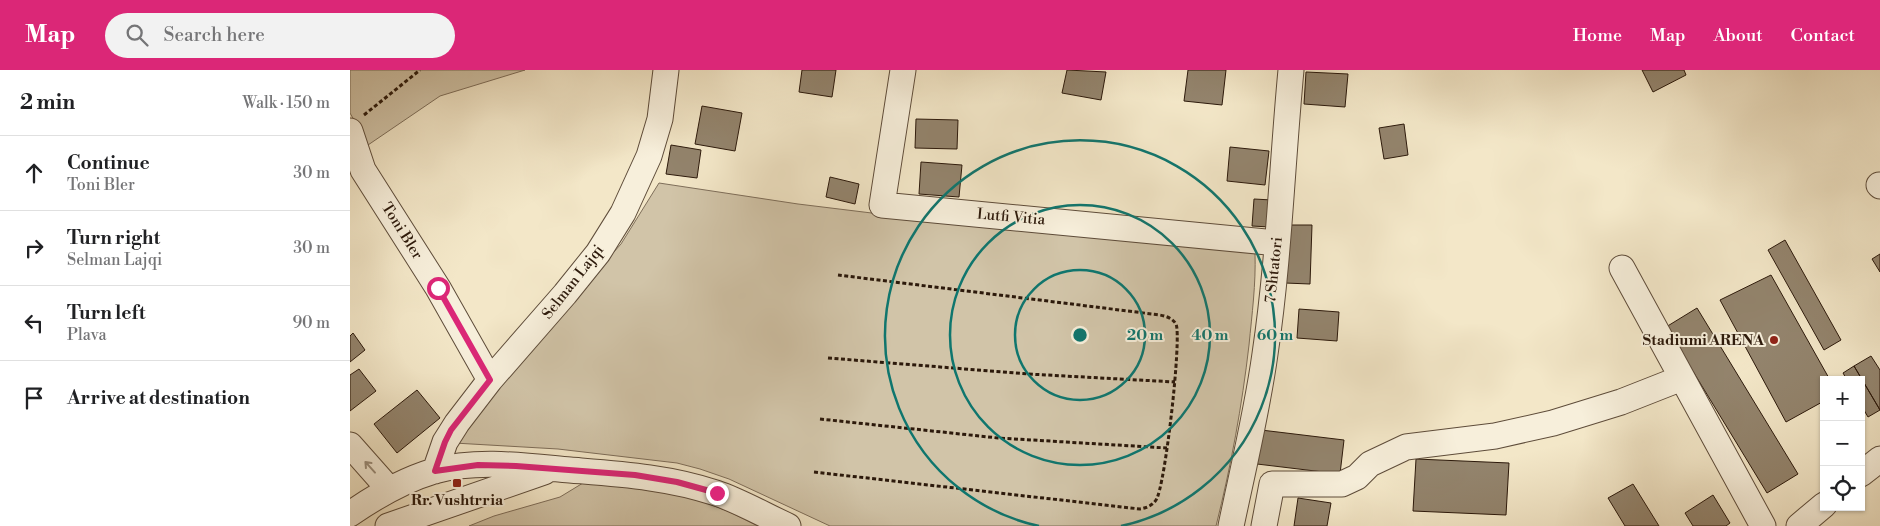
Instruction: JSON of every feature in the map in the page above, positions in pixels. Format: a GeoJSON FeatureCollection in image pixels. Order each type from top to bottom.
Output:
{"type":"FeatureCollection","features":[{"type":"Feature","properties":{"kind":"street","name":"Selman Lajqi"},"geometry":{"type":"LineString","coordinates":[[435,471],[451,430],[490,380],[598,253],[623,213],[649,156],[658,128],[666,70]]}},
{"type":"Feature","properties":{"kind":"street","name":"Lutfi Vitia"},"geometry":{"type":"LineString","coordinates":[[903,70],[882,205],[1277,243]]}},
{"type":"Feature","properties":{"kind":"street","name":"7 Shtatori"},"geometry":{"type":"LineString","coordinates":[[1231,526],[1255,415],[1265,354],[1277,243],[1291,70]]}},
{"type":"Feature","properties":{"kind":"street","name":"Toni Bler"},"geometry":{"type":"LineString","coordinates":[[354,126],[363,170],[438,288],[490,380]]}},
{"type":"Feature","properties":{"kind":"street"},"geometry":{"type":"LineString","coordinates":[[1622,268],[1763,526]]}},
{"type":"Feature","properties":{"kind":"street"},"geometry":{"type":"LineString","coordinates":[[1264,526],[1272,484],[1342,484],[1357,477],[1370,464],[1406,447],[1495,436],[1553,423],[1621,402],[1682,378]]}},
{"type":"Feature","properties":{"kind":"street"},"geometry":{"type":"LineString","coordinates":[[350,445],[389,489]]}},
{"type":"Feature","properties":{"kind":"street"},"geometry":{"type":"LineString","coordinates":[[1865,471],[1880,459]]}},
{"type":"Feature","properties":{"kind":"street"},"geometry":{"type":"LineString","coordinates":[[360,516],[389,489],[435,471],[478,465],[635,475],[677,482],[717,493],[788,526]]}},
{"type":"Feature","properties":{"kind":"street"},"geometry":{"type":"LineString","coordinates":[[388,526],[555,469]]}},
{"type":"Feature","properties":{"kind":"street"},"geometry":{"type":"LineString","coordinates":[[1239,490],[1270,494]]}},
{"type":"Feature","properties":{"kind":"street"},"geometry":{"type":"LineString","coordinates":[[1802,525],[1820,509]]}},
{"type":"Feature","properties":{"kind":"path"},"geometry":{"type":"LineString","coordinates":[[354,126],[420,70]]}},
{"type":"Feature","properties":{"kind":"path"},"geometry":{"type":"LineString","coordinates":[[814,472],[1140,509],[1148,507],[1156,501],[1162,483],[1167,448],[1175,382],[1177,326],[1172,320],[1163,315],[838,276]]}},
{"type":"Feature","properties":{"kind":"path"},"geometry":{"type":"LineString","coordinates":[[828,358],[1028,374],[1175,382]]}},
{"type":"Feature","properties":{"kind":"path"},"geometry":{"type":"LineString","coordinates":[[820,420],[985,437],[1167,448]]}},
{"type":"Feature","properties":{"kind":"shaded area"},"geometry":{"type":"Polygon","coordinates":[[[350,70],[525,70],[440,96],[368,145],[350,113],[350,70]]]}},
{"type":"Feature","properties":{"kind":"shaded area"},"geometry":{"type":"Polygon","coordinates":[[[659,183],[798,204],[888,215],[1255,253],[1254,299],[1243,391],[1216,526],[830,526],[729,479],[677,463],[558,449],[454,443],[492,388],[621,244],[659,183]]]}},
{"type":"Feature","properties":{"kind":"shaded area"},"geometry":{"type":"Polygon","coordinates":[[[583,483],[681,493],[730,512],[758,526],[469,526],[494,516],[560,497],[583,483]]]}},
{"type":"Feature","properties":{"kind":"building"},"geometry":{"type":"Polygon","coordinates":[[[802,70],[836,70],[832,97],[799,92],[802,70]]]}},
{"type":"Feature","properties":{"kind":"building"},"geometry":{"type":"Polygon","coordinates":[[[1067,70],[1106,72],[1101,100],[1062,93],[1067,70]]]}},
{"type":"Feature","properties":{"kind":"building"},"geometry":{"type":"Polygon","coordinates":[[[1188,70],[1226,70],[1222,105],[1184,101],[1188,70]]]}},
{"type":"Feature","properties":{"kind":"building"},"geometry":{"type":"Polygon","coordinates":[[[1642,70],[1684,70],[1686,75],[1653,92],[1642,70]]]}},
{"type":"Feature","properties":{"kind":"building"},"geometry":{"type":"Polygon","coordinates":[[[1306,72],[1348,74],[1345,107],[1304,104],[1306,72]]]}},
{"type":"Feature","properties":{"kind":"building"},"geometry":{"type":"Polygon","coordinates":[[[702,106],[742,113],[735,151],[695,144],[702,106]]]}},
{"type":"Feature","properties":{"kind":"building"},"geometry":{"type":"Polygon","coordinates":[[[916,119],[958,120],[957,149],[915,148],[916,119]]]}},
{"type":"Feature","properties":{"kind":"building"},"geometry":{"type":"Polygon","coordinates":[[[1404,124],[1408,155],[1384,159],[1379,128],[1404,124]]]}},
{"type":"Feature","properties":{"kind":"building"},"geometry":{"type":"Polygon","coordinates":[[[671,145],[701,150],[697,178],[666,174],[671,145]]]}},
{"type":"Feature","properties":{"kind":"building"},"geometry":{"type":"Polygon","coordinates":[[[1230,147],[1269,151],[1265,185],[1227,181],[1230,147]]]}},
{"type":"Feature","properties":{"kind":"building"},"geometry":{"type":"Polygon","coordinates":[[[921,162],[962,165],[959,197],[919,194],[921,162]]]}},
{"type":"Feature","properties":{"kind":"building"},"geometry":{"type":"Polygon","coordinates":[[[830,177],[859,184],[855,204],[826,197],[830,177]]]}},
{"type":"Feature","properties":{"kind":"building"},"geometry":{"type":"Polygon","coordinates":[[[1254,199],[1272,200],[1270,227],[1252,226],[1254,199]]]}},
{"type":"Feature","properties":{"kind":"building"},"geometry":{"type":"Polygon","coordinates":[[[1287,225],[1312,225],[1310,284],[1285,283],[1287,225]]]}},
{"type":"Feature","properties":{"kind":"building"},"geometry":{"type":"Polygon","coordinates":[[[1785,240],[1841,340],[1824,350],[1768,250],[1785,240]]]}},
{"type":"Feature","properties":{"kind":"building"},"geometry":{"type":"Polygon","coordinates":[[[1880,254],[1880,272],[1872,259],[1880,254]]]}},
{"type":"Feature","properties":{"kind":"building","name":"Stadiumi ARENA"},"geometry":{"type":"Polygon","coordinates":[[[1771,275],[1828,376],[1820,376],[1820,403],[1786,422],[1720,300],[1771,275]]]}},
{"type":"Feature","properties":{"kind":"building"},"geometry":{"type":"Polygon","coordinates":[[[1697,308],[1798,474],[1767,493],[1666,327],[1697,308]]]}},
{"type":"Feature","properties":{"kind":"building"},"geometry":{"type":"Polygon","coordinates":[[[1299,309],[1339,312],[1337,341],[1297,338],[1299,309]]]}},
{"type":"Feature","properties":{"kind":"building"},"geometry":{"type":"Polygon","coordinates":[[[353,333],[365,350],[350,362],[350,336],[353,333]]]}},
{"type":"Feature","properties":{"kind":"building"},"geometry":{"type":"Polygon","coordinates":[[[1871,356],[1880,370],[1880,410],[1865,385],[1865,376],[1860,376],[1854,366],[1871,356]]]}},
{"type":"Feature","properties":{"kind":"building"},"geometry":{"type":"Polygon","coordinates":[[[1854,366],[1860,376],[1845,376],[1843,373],[1854,366]]]}},
{"type":"Feature","properties":{"kind":"building"},"geometry":{"type":"Polygon","coordinates":[[[359,369],[376,391],[350,411],[350,375],[359,369]]]}},
{"type":"Feature","properties":{"kind":"building"},"geometry":{"type":"Polygon","coordinates":[[[1865,385],[1880,410],[1868,417],[1865,412],[1865,385]]]}},
{"type":"Feature","properties":{"kind":"building"},"geometry":{"type":"Polygon","coordinates":[[[417,390],[440,418],[397,453],[374,424],[417,390]]]}},
{"type":"Feature","properties":{"kind":"building"},"geometry":{"type":"Polygon","coordinates":[[[1261,430],[1344,440],[1340,474],[1257,464],[1261,430]]]}},
{"type":"Feature","properties":{"kind":"building"},"geometry":{"type":"Polygon","coordinates":[[[1416,459],[1509,463],[1506,515],[1413,511],[1416,459]]]}},
{"type":"Feature","properties":{"kind":"building"},"geometry":{"type":"Polygon","coordinates":[[[1633,484],[1659,526],[1625,526],[1608,498],[1633,484]]]}},
{"type":"Feature","properties":{"kind":"building"},"geometry":{"type":"Polygon","coordinates":[[[1713,495],[1730,523],[1726,526],[1693,526],[1685,513],[1713,495]]]}},
{"type":"Feature","properties":{"kind":"building"},"geometry":{"type":"Polygon","coordinates":[[[1298,498],[1331,503],[1327,526],[1294,526],[1298,498]]]}},
{"type":"Feature","properties":{"kind":"place","name":"Stadiumi ARENA"},"geometry":{"type":"Point","coordinates":[1774,340]}},
{"type":"Feature","properties":{"kind":"place","name":"Rr. Vushtrria"},"geometry":{"type":"Point","coordinates":[457,483]}},
{"type":"Feature","properties":{"kind":"route"},"geometry":{"type":"LineString","coordinates":[[438,288],[490,380],[451,430],[435,471],[478,465],[635,475],[677,482],[717,493]]}}]}
